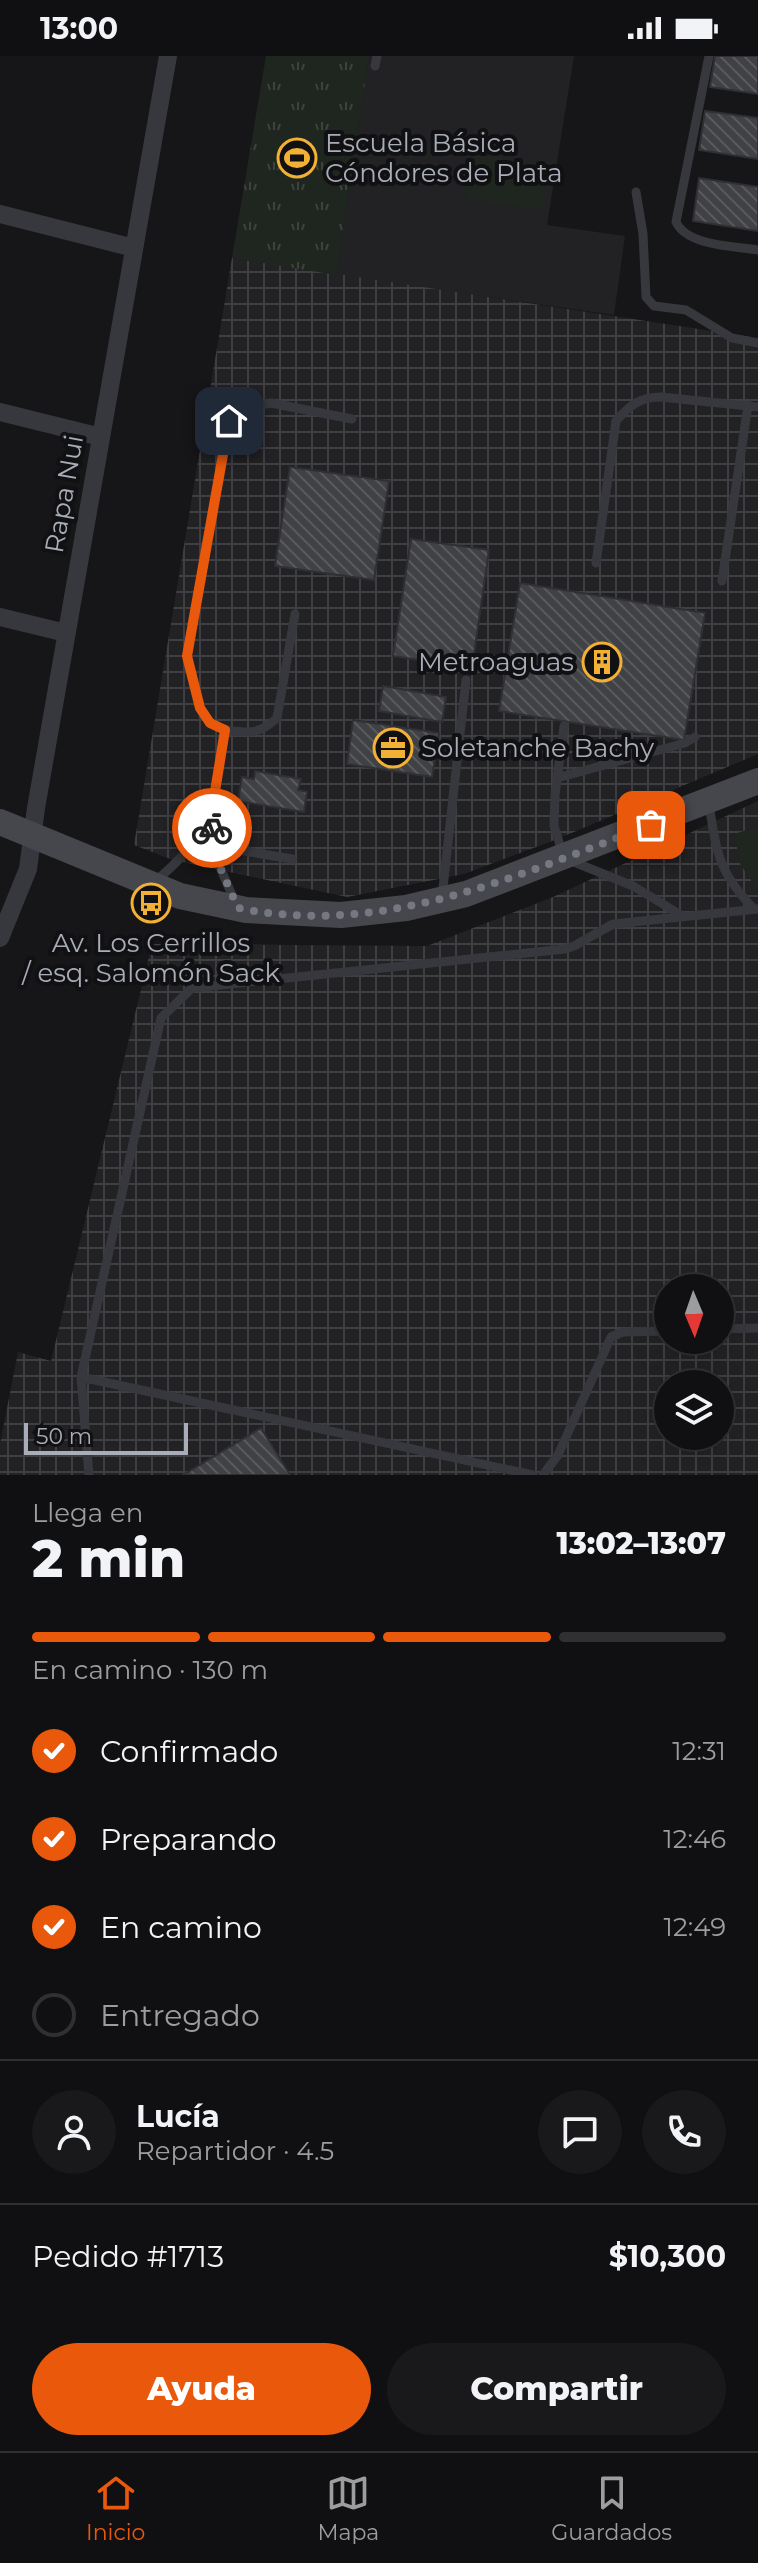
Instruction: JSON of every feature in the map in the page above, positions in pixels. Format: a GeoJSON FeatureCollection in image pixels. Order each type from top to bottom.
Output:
{"type":"FeatureCollection","features":[{"type":"Feature","properties":{"kind":"street","name":"Rapa Nui"},"geometry":{"type":"LineString","coordinates":[[0,938],[28,869],[66,633],[168,56]]}},
{"type":"Feature","properties":{"kind":"street"},"geometry":{"type":"LineString","coordinates":[[0,214],[134,248]]}},
{"type":"Feature","properties":{"kind":"street"},"geometry":{"type":"LineString","coordinates":[[0,412],[101,437]]}},
{"type":"Feature","properties":{"kind":"street"},"geometry":{"type":"LineString","coordinates":[[0,617],[66,633]]}},
{"type":"Feature","properties":{"kind":"street"},"geometry":{"type":"LineString","coordinates":[[0,822],[180,896],[283,914],[341,915],[394,910],[490,886],[758,781]]}},
{"type":"Feature","properties":{"kind":"lane"},"geometry":{"type":"LineString","coordinates":[[709,56],[676,222],[680,230],[692,238],[758,250]]}},
{"type":"Feature","properties":{"kind":"lane"},"geometry":{"type":"LineString","coordinates":[[636,192],[643,234],[646,297],[654,306],[686,310],[732,338],[758,343]]}},
{"type":"Feature","properties":{"kind":"lane"},"geometry":{"type":"LineString","coordinates":[[596,563],[616,421],[630,405],[647,397],[661,397],[753,406],[722,581]]}},
{"type":"Feature","properties":{"kind":"lane"},"geometry":{"type":"LineString","coordinates":[[295,614],[277,718],[265,730],[249,733],[225,730],[210,723],[200,708],[187,656],[229,421],[247,408],[271,403],[352,419]]}},
{"type":"Feature","properties":{"kind":"lane"},"geometry":{"type":"LineString","coordinates":[[442,900],[466,680]]}},
{"type":"Feature","properties":{"kind":"lane"},"geometry":{"type":"LineString","coordinates":[[564,726],[554,826],[564,858],[633,886],[681,915]]}},
{"type":"Feature","properties":{"kind":"lane"},"geometry":{"type":"LineString","coordinates":[[225,730],[211,816],[215,846],[227,887],[238,908]]}},
{"type":"Feature","properties":{"kind":"lane"},"geometry":{"type":"LineString","coordinates":[[557,778],[685,743],[695,737]]}},
{"type":"Feature","properties":{"kind":"lane"},"geometry":{"type":"LineString","coordinates":[[709,802],[722,870],[736,891],[756,909]]}},
{"type":"Feature","properties":{"kind":"lane"},"geometry":{"type":"LineString","coordinates":[[150,885],[184,855],[211,816]]}},
{"type":"Feature","properties":{"kind":"lane"},"geometry":{"type":"LineString","coordinates":[[215,846],[292,859]]}},
{"type":"Feature","properties":{"kind":"lane"},"geometry":{"type":"LineString","coordinates":[[89,1475],[81,1377],[161,1018],[192,988],[565,949],[608,925],[756,909]]}},
{"type":"Feature","properties":{"kind":"lane"},"geometry":{"type":"LineString","coordinates":[[734,1329],[758,1328]]}},
{"type":"Feature","properties":{"kind":"lane"},"geometry":{"type":"LineString","coordinates":[[543,1475],[558,1455],[611,1337],[623,1332],[654,1331]]}},
{"type":"Feature","properties":{"kind":"lane"},"geometry":{"type":"LineString","coordinates":[[81,1377],[533,1475]]}},
{"type":"Feature","properties":{"kind":"shaded area","name":"Escuela Básica Cóndores de Plata"},"geometry":{"type":"Polygon","coordinates":[[[369,56],[574,56],[547,225],[625,236],[614,315],[336,275],[369,56]]]}},
{"type":"Feature","properties":{"kind":"shaded area"},"geometry":{"type":"Polygon","coordinates":[[[232,258],[758,338],[758,754],[555,840],[464,874],[347,897],[173,860],[134,845],[232,258]]]}},
{"type":"Feature","properties":{"kind":"shaded area"},"geometry":{"type":"Polygon","coordinates":[[[758,801],[758,1475],[0,1475],[0,1444],[18,1352],[51,1361],[152,944],[427,946],[553,897],[758,801]]]}},
{"type":"Feature","properties":{"kind":"green space","name":"Escuela Básica Cóndores de Plata"},"geometry":{"type":"Polygon","coordinates":[[[266,56],[369,56],[336,275],[232,258],[266,56]]]}},
{"type":"Feature","properties":{"kind":"green space"},"geometry":{"type":"Polygon","coordinates":[[[472,154],[549,165],[543,210],[465,199],[472,154]]]}},
{"type":"Feature","properties":{"kind":"green space"},"geometry":{"type":"Polygon","coordinates":[[[758,826],[758,891],[739,862],[735,834],[758,826]]]}},
{"type":"Feature","properties":{"kind":"building"},"geometry":{"type":"Polygon","coordinates":[[[715,56],[758,56],[758,94],[710,87],[715,56]]]}},
{"type":"Feature","properties":{"kind":"building"},"geometry":{"type":"Polygon","coordinates":[[[705,111],[758,118],[758,159],[699,150],[705,111]]]}},
{"type":"Feature","properties":{"kind":"building"},"geometry":{"type":"Polygon","coordinates":[[[699,178],[758,187],[758,231],[693,221],[699,178]]]}},
{"type":"Feature","properties":{"kind":"building"},"geometry":{"type":"Polygon","coordinates":[[[290,467],[389,481],[374,580],[275,566],[290,467]]]}},
{"type":"Feature","properties":{"kind":"building"},"geometry":{"type":"Polygon","coordinates":[[[411,539],[489,550],[472,668],[393,656],[411,539]]]}},
{"type":"Feature","properties":{"kind":"building","name":"Metroaguas"},"geometry":{"type":"Polygon","coordinates":[[[520,583],[705,613],[684,740],[499,711],[520,583]]]}},
{"type":"Feature","properties":{"kind":"building"},"geometry":{"type":"Polygon","coordinates":[[[383,686],[446,697],[442,722],[379,711],[383,686]]]}},
{"type":"Feature","properties":{"kind":"building","name":"Soletanche Bachy"},"geometry":{"type":"Polygon","coordinates":[[[353,720],[439,733],[432,777],[347,764],[353,720]]]}},
{"type":"Feature","properties":{"kind":"building"},"geometry":{"type":"Polygon","coordinates":[[[255,771],[301,779],[298,790],[307,792],[304,812],[238,801],[242,777],[254,779],[255,771]]]}},
{"type":"Feature","properties":{"kind":"building"},"geometry":{"type":"Polygon","coordinates":[[[261,1428],[290,1475],[183,1475],[261,1428]]]}},
{"type":"Feature","properties":{"kind":"way so far"},"geometry":{"type":"LineString","coordinates":[[212,828],[219,865],[238,908],[283,914],[341,915],[406,908],[442,900],[490,886],[651,825]]}},
{"type":"Feature","properties":{"kind":"place","name":"Escuela Básica Cóndores de Plata"},"geometry":{"type":"Point","coordinates":[297,158]}},
{"type":"Feature","properties":{"kind":"place","name":"Metroaguas"},"geometry":{"type":"Point","coordinates":[602,662]}},
{"type":"Feature","properties":{"kind":"place","name":"Soletanche Bachy"},"geometry":{"type":"Point","coordinates":[393,748]}},
{"type":"Feature","properties":{"kind":"place","name":"Av. Los Cerrillos / esq. Salomón Sack"},"geometry":{"type":"Point","coordinates":[151,903]}},
{"type":"Feature","properties":{"kind":"route"},"geometry":{"type":"LineString","coordinates":[[212,828],[211,816],[225,730],[210,723],[200,708],[187,656],[229,421]]}}]}
